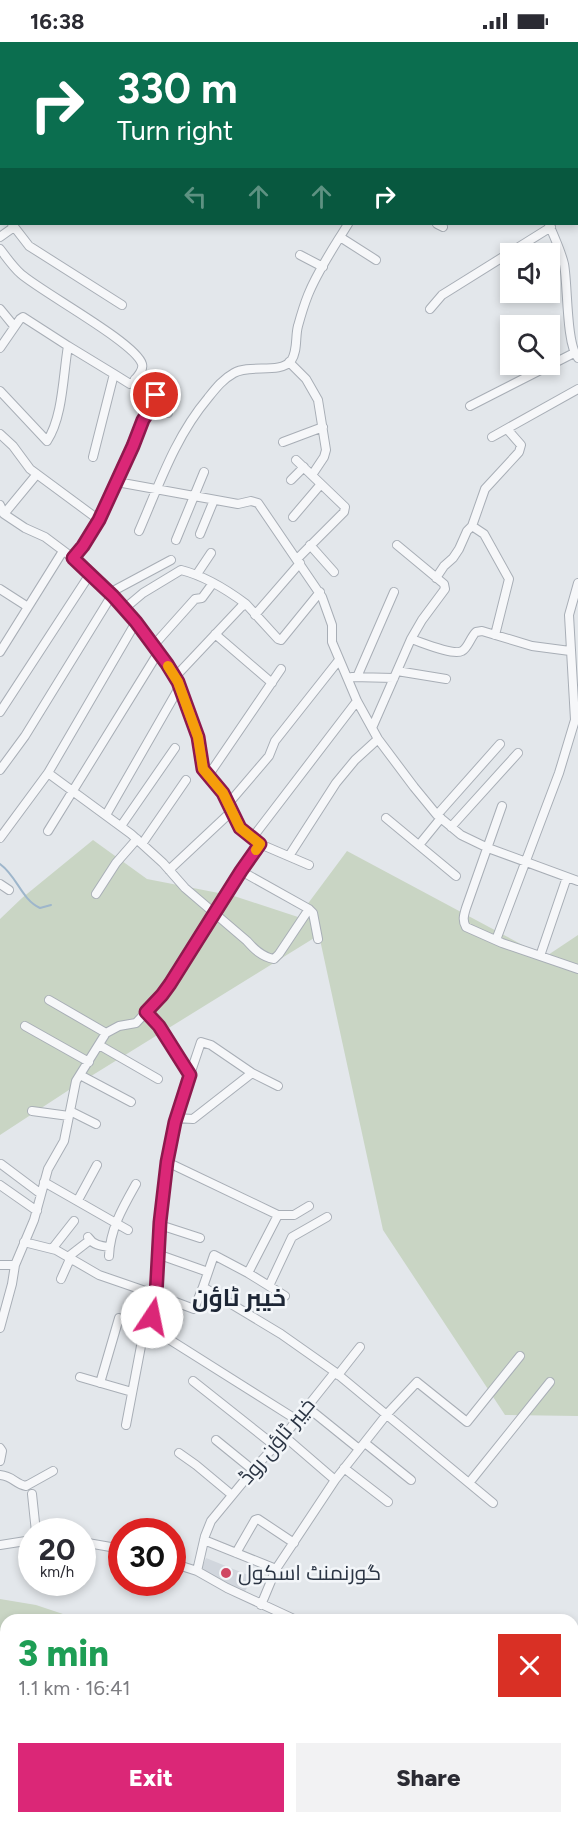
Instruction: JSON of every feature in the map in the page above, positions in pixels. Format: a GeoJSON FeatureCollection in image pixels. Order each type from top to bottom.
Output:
{"type":"FeatureCollection","features":[{"type":"Feature","properties":{"kind":"street"},"geometry":{"type":"LineString","coordinates":[[0,237],[13,225],[29,246],[122,305]]}},
{"type":"Feature","properties":{"kind":"street"},"geometry":{"type":"LineString","coordinates":[[139,531],[173,452],[188,424],[222,382],[242,369],[273,368],[290,362],[295,351],[297,330],[309,292],[347,225]]}},
{"type":"Feature","properties":{"kind":"street"},"geometry":{"type":"LineString","coordinates":[[430,309],[442,296],[550,225],[564,263],[569,319],[576,356],[470,405]]}},
{"type":"Feature","properties":{"kind":"street"},"geometry":{"type":"LineString","coordinates":[[340,237],[376,260]]}},
{"type":"Feature","properties":{"kind":"street"},"geometry":{"type":"LineString","coordinates":[[0,249],[25,278],[109,333],[139,357],[143,366],[130,384],[23,317],[0,348]]}},
{"type":"Feature","properties":{"kind":"street"},"geometry":{"type":"LineString","coordinates":[[300,255],[323,267]]}},
{"type":"Feature","properties":{"kind":"street"},"geometry":{"type":"LineString","coordinates":[[0,309],[14,327]]}},
{"type":"Feature","properties":{"kind":"street"},"geometry":{"type":"LineString","coordinates":[[569,319],[578,315]]}},
{"type":"Feature","properties":{"kind":"street"},"geometry":{"type":"LineString","coordinates":[[0,391],[46,441],[52,433],[58,412],[68,346]]}},
{"type":"Feature","properties":{"kind":"street"},"geometry":{"type":"LineString","coordinates":[[290,362],[312,388],[318,400],[326,450],[312,475]]}},
{"type":"Feature","properties":{"kind":"street"},"geometry":{"type":"LineString","coordinates":[[93,457],[114,374]]}},
{"type":"Feature","properties":{"kind":"street"},"geometry":{"type":"LineString","coordinates":[[73,558],[99,520],[143,420],[158,397],[135,379]]}},
{"type":"Feature","properties":{"kind":"street"},"geometry":{"type":"LineString","coordinates":[[492,436],[578,389]]}},
{"type":"Feature","properties":{"kind":"street"},"geometry":{"type":"LineString","coordinates":[[156,400],[168,413]]}},
{"type":"Feature","properties":{"kind":"street"},"geometry":{"type":"LineString","coordinates":[[283,442],[323,427]]}},
{"type":"Feature","properties":{"kind":"street"},"geometry":{"type":"LineString","coordinates":[[436,578],[453,558],[472,526],[484,489],[521,448],[507,429]]}},
{"type":"Feature","properties":{"kind":"street"},"geometry":{"type":"LineString","coordinates":[[0,434],[13,446],[30,469],[99,520]]}},
{"type":"Feature","properties":{"kind":"street"},"geometry":{"type":"LineString","coordinates":[[255,615],[310,545],[344,512],[345,507],[296,460]]}},
{"type":"Feature","properties":{"kind":"street"},"geometry":{"type":"LineString","coordinates":[[291,480],[303,467]]}},
{"type":"Feature","properties":{"kind":"street"},"geometry":{"type":"LineString","coordinates":[[176,540],[204,472]]}},
{"type":"Feature","properties":{"kind":"street"},"geometry":{"type":"LineString","coordinates":[[4,514],[37,474]]}},
{"type":"Feature","properties":{"kind":"street"},"geometry":{"type":"LineString","coordinates":[[117,482],[238,504],[251,501],[258,503],[320,592],[332,626],[332,642],[339,660],[357,701],[378,739],[439,817],[471,841],[578,881]]}},
{"type":"Feature","properties":{"kind":"street"},"geometry":{"type":"LineString","coordinates":[[293,517],[321,484]]}},
{"type":"Feature","properties":{"kind":"street"},"geometry":{"type":"LineString","coordinates":[[200,534],[214,500]]}},
{"type":"Feature","properties":{"kind":"street"},"geometry":{"type":"LineString","coordinates":[[0,505],[4,514],[25,528],[45,537],[73,558],[113,596],[136,622],[180,686],[198,737],[203,769],[223,793],[240,828],[257,841],[309,865]]}},
{"type":"Feature","properties":{"kind":"street"},"geometry":{"type":"LineString","coordinates":[[472,526],[484,534],[509,579],[495,635]]}},
{"type":"Feature","properties":{"kind":"street"},"geometry":{"type":"LineString","coordinates":[[310,545],[334,572]]}},
{"type":"Feature","properties":{"kind":"street"},"geometry":{"type":"LineString","coordinates":[[372,728],[411,639],[445,589],[444,584],[397,545]]}},
{"type":"Feature","properties":{"kind":"street"},"geometry":{"type":"LineString","coordinates":[[0,652],[63,551]]}},
{"type":"Feature","properties":{"kind":"street"},"geometry":{"type":"LineString","coordinates":[[197,574],[211,553]]}},
{"type":"Feature","properties":{"kind":"street"},"geometry":{"type":"LineString","coordinates":[[0,770],[25,736],[115,590],[171,560]]}},
{"type":"Feature","properties":{"kind":"street"},"geometry":{"type":"LineString","coordinates":[[124,609],[143,593],[181,570],[197,574],[231,592],[281,640],[320,592]]}},
{"type":"Feature","properties":{"kind":"street"},"geometry":{"type":"LineString","coordinates":[[0,712],[90,574]]}},
{"type":"Feature","properties":{"kind":"street"},"geometry":{"type":"LineString","coordinates":[[48,831],[74,792],[156,650],[195,599],[202,598],[213,583]]}},
{"type":"Feature","properties":{"kind":"street"},"geometry":{"type":"LineString","coordinates":[[496,940],[558,773],[575,720],[569,615],[578,583]]}},
{"type":"Feature","properties":{"kind":"street"},"geometry":{"type":"LineString","coordinates":[[0,589],[28,607]]}},
{"type":"Feature","properties":{"kind":"street"},"geometry":{"type":"LineString","coordinates":[[357,677],[394,592]]}},
{"type":"Feature","properties":{"kind":"street"},"geometry":{"type":"LineString","coordinates":[[175,677],[246,604]]}},
{"type":"Feature","properties":{"kind":"street"},"geometry":{"type":"LineString","coordinates":[[569,615],[578,620]]}},
{"type":"Feature","properties":{"kind":"street"},"geometry":{"type":"LineString","coordinates":[[0,838],[48,773],[136,622]]}},
{"type":"Feature","properties":{"kind":"street"},"geometry":{"type":"LineString","coordinates":[[411,639],[458,653],[464,650],[476,632],[482,632],[573,657]]}},
{"type":"Feature","properties":{"kind":"street"},"geometry":{"type":"LineString","coordinates":[[215,634],[272,683]]}},
{"type":"Feature","properties":{"kind":"street"},"geometry":{"type":"LineString","coordinates":[[169,870],[230,808],[269,756],[275,741],[339,660]]}},
{"type":"Feature","properties":{"kind":"street"},"geometry":{"type":"LineString","coordinates":[[208,776],[281,669]]}},
{"type":"Feature","properties":{"kind":"street"},"geometry":{"type":"LineString","coordinates":[[346,677],[395,675],[446,679]]}},
{"type":"Feature","properties":{"kind":"street"},"geometry":{"type":"LineString","coordinates":[[106,815],[180,686]]}},
{"type":"Feature","properties":{"kind":"street"},"geometry":{"type":"LineString","coordinates":[[0,1326],[15,1265],[37,1211],[48,1169],[63,1141],[76,1081],[106,1034],[119,1026],[136,1023],[162,995],[241,871],[257,841],[357,701]]}},
{"type":"Feature","properties":{"kind":"street"},"geometry":{"type":"LineString","coordinates":[[289,856],[336,783],[355,760],[378,739]]}},
{"type":"Feature","properties":{"kind":"street"},"geometry":{"type":"LineString","coordinates":[[419,845],[439,817],[500,744]]}},
{"type":"Feature","properties":{"kind":"street"},"geometry":{"type":"LineString","coordinates":[[121,826],[175,748]]}},
{"type":"Feature","properties":{"kind":"street"},"geometry":{"type":"LineString","coordinates":[[451,827],[518,753]]}},
{"type":"Feature","properties":{"kind":"street"},"geometry":{"type":"LineString","coordinates":[[48,773],[140,841],[185,888],[247,941],[253,949],[270,958],[279,954],[309,909]]}},
{"type":"Feature","properties":{"kind":"street"},"geometry":{"type":"LineString","coordinates":[[96,894],[116,864],[140,841],[186,780]]}},
{"type":"Feature","properties":{"kind":"street"},"geometry":{"type":"LineString","coordinates":[[502,806],[463,920],[466,927],[578,969]]}},
{"type":"Feature","properties":{"kind":"street"},"geometry":{"type":"LineString","coordinates":[[386,818],[456,876]]}},
{"type":"Feature","properties":{"kind":"street"},"geometry":{"type":"LineString","coordinates":[[241,871],[309,909],[314,914],[318,939]]}},
{"type":"Feature","properties":{"kind":"street"},"geometry":{"type":"LineString","coordinates":[[540,956],[567,877]]}},
{"type":"Feature","properties":{"kind":"street"},"geometry":{"type":"LineString","coordinates":[[0,884],[9,890]]}},
{"type":"Feature","properties":{"kind":"street"},"geometry":{"type":"LineString","coordinates":[[49,1000],[106,1034]]}},
{"type":"Feature","properties":{"kind":"street"},"geometry":{"type":"LineString","coordinates":[[146,1012],[159,1026],[190,1075]]}},
{"type":"Feature","properties":{"kind":"street"},"geometry":{"type":"LineString","coordinates":[[25,1026],[89,1062]]}},
{"type":"Feature","properties":{"kind":"street"},"geometry":{"type":"LineString","coordinates":[[126,1425],[141,1346],[156,1295],[167,1162],[176,1118],[201,1042],[211,1045],[252,1073],[278,1086]]}},
{"type":"Feature","properties":{"kind":"street"},"geometry":{"type":"LineString","coordinates":[[99,1045],[158,1079]]}},
{"type":"Feature","properties":{"kind":"street"},"geometry":{"type":"LineString","coordinates":[[176,1118],[193,1119],[252,1073]]}},
{"type":"Feature","properties":{"kind":"street"},"geometry":{"type":"LineString","coordinates":[[80,1075],[131,1102]]}},
{"type":"Feature","properties":{"kind":"street"},"geometry":{"type":"LineString","coordinates":[[32,1111],[69,1114],[96,1124]]}},
{"type":"Feature","properties":{"kind":"street"},"geometry":{"type":"LineString","coordinates":[[167,1162],[278,1215],[294,1215],[309,1206]]}},
{"type":"Feature","properties":{"kind":"street"},"geometry":{"type":"LineString","coordinates":[[1,1164],[41,1194]]}},
{"type":"Feature","properties":{"kind":"street"},"geometry":{"type":"LineString","coordinates":[[78,1200],[97,1165]]}},
{"type":"Feature","properties":{"kind":"street"},"geometry":{"type":"LineString","coordinates":[[44,1182],[128,1230]]}},
{"type":"Feature","properties":{"kind":"street"},"geometry":{"type":"LineString","coordinates":[[61,1279],[69,1258],[89,1238],[109,1251],[115,1222],[136,1184]]}},
{"type":"Feature","properties":{"kind":"street"},"geometry":{"type":"LineString","coordinates":[[0,1185],[37,1211]]}},
{"type":"Feature","properties":{"kind":"street"},"geometry":{"type":"LineString","coordinates":[[248,1273],[278,1215]]}},
{"type":"Feature","properties":{"kind":"street"},"geometry":{"type":"LineString","coordinates":[[269,1286],[291,1237],[327,1217]]}},
{"type":"Feature","properties":{"kind":"street"},"geometry":{"type":"LineString","coordinates":[[52,1249],[74,1221]]}},
{"type":"Feature","properties":{"kind":"street"},"geometry":{"type":"LineString","coordinates":[[160,1225],[200,1238]]}},
{"type":"Feature","properties":{"kind":"street"},"geometry":{"type":"LineString","coordinates":[[24,1242],[52,1249],[99,1275],[194,1309],[214,1255],[285,1296]]}},
{"type":"Feature","properties":{"kind":"street"},"geometry":{"type":"LineString","coordinates":[[160,1255],[208,1272]]}},
{"type":"Feature","properties":{"kind":"street"},"geometry":{"type":"LineString","coordinates":[[0,1264],[15,1265]]}},
{"type":"Feature","properties":{"kind":"street"},"geometry":{"type":"LineString","coordinates":[[203,1287],[280,1334],[336,1374],[493,1503]]}},
{"type":"Feature","properties":{"kind":"street"},"geometry":{"type":"LineString","coordinates":[[99,1383],[119,1318]]}},
{"type":"Feature","properties":{"kind":"street"},"geometry":{"type":"LineString","coordinates":[[148,1326],[297,1420]]}},
{"type":"Feature","properties":{"kind":"street","name":"خیبر ٹاؤن روڈ"},"geometry":{"type":"LineString","coordinates":[[197,1571],[211,1521],[360,1347]]}},
{"type":"Feature","properties":{"kind":"street"},"geometry":{"type":"LineString","coordinates":[[261,1605],[276,1569],[335,1480],[387,1414],[417,1382],[467,1422],[520,1356]]}},
{"type":"Feature","properties":{"kind":"street"},"geometry":{"type":"LineString","coordinates":[[80,1377],[132,1392]]}},
{"type":"Feature","properties":{"kind":"street"},"geometry":{"type":"LineString","coordinates":[[193,1381],[275,1446]]}},
{"type":"Feature","properties":{"kind":"street"},"geometry":{"type":"LineString","coordinates":[[469,1483],[550,1382]]}},
{"type":"Feature","properties":{"kind":"street"},"geometry":{"type":"LineString","coordinates":[[307,1407],[411,1480]]}},
{"type":"Feature","properties":{"kind":"street"},"geometry":{"type":"LineString","coordinates":[[284,1436],[335,1480]]}},
{"type":"Feature","properties":{"kind":"street"},"geometry":{"type":"LineString","coordinates":[[216,1440],[253,1470]]}},
{"type":"Feature","properties":{"kind":"street"},"geometry":{"type":"LineString","coordinates":[[0,1448],[2,1451],[0,1461]]}},
{"type":"Feature","properties":{"kind":"street"},"geometry":{"type":"LineString","coordinates":[[179,1453],[232,1495]]}},
{"type":"Feature","properties":{"kind":"street"},"geometry":{"type":"LineString","coordinates":[[344,1468],[387,1502]]}},
{"type":"Feature","properties":{"kind":"street"},"geometry":{"type":"LineString","coordinates":[[0,1475],[9,1476],[26,1486],[53,1471]]}},
{"type":"Feature","properties":{"kind":"street"},"geometry":{"type":"LineString","coordinates":[[32,1494],[35,1518]]}},
{"type":"Feature","properties":{"kind":"street"},"geometry":{"type":"LineString","coordinates":[[236,1553],[255,1520],[258,1519],[294,1543]]}},
{"type":"Feature","properties":{"kind":"street"},"geometry":{"type":"LineString","coordinates":[[204,1540],[276,1569]]}},
{"type":"Feature","properties":{"kind":"street"},"geometry":{"type":"LineString","coordinates":[[0,1545],[18,1542]]}},
{"type":"Feature","properties":{"kind":"street"},"geometry":{"type":"LineString","coordinates":[[186,1567],[282,1614]]}},
{"type":"Feature","properties":{"kind":"shaded area","name":"گورنمنٹ اسکول"},"geometry":{"type":"Polygon","coordinates":[[[206,1558],[253,1577],[244,1593],[201,1570],[206,1558]]]}},
{"type":"Feature","properties":{"kind":"green space"},"geometry":{"type":"Polygon","coordinates":[[[93,840],[147,879],[234,896],[298,917],[347,851],[545,957],[578,935],[578,1416],[505,1415],[383,1230],[319,935],[0,1135],[0,919],[93,840]]]}},
{"type":"Feature","properties":{"kind":"green space"},"geometry":{"type":"Polygon","coordinates":[[[0,1599],[36,1605],[63,1614],[0,1614],[0,1599]]]}},
{"type":"Feature","properties":{"kind":"waterway"},"geometry":{"type":"LineString","coordinates":[[0,864],[34,904],[40,908],[51,905]]}},
{"type":"Feature","properties":{"kind":"slow traffic"},"geometry":{"type":"LineString","coordinates":[[168,666],[178,682],[198,737],[203,769],[223,793],[240,828],[260,844],[256,850]]}},
{"type":"Feature","properties":{"kind":"place","name":"گورنمنٹ اسکول"},"geometry":{"type":"Point","coordinates":[226,1573]}},
{"type":"Feature","properties":{"kind":"district","name":"خیبر ٹاؤن"},"geometry":{"type":"Point","coordinates":[239,1298]}},
{"type":"Feature","properties":{"kind":"route"},"geometry":{"type":"LineString","coordinates":[[152,1317],[160,1255],[160,1222],[167,1162],[175,1122],[190,1075],[159,1026],[146,1012],[170,984],[260,844],[240,828],[223,793],[203,769],[198,737],[178,682],[167,664],[136,622],[113,596],[73,558],[102,515],[143,420],[158,397],[156,395]]}}]}
